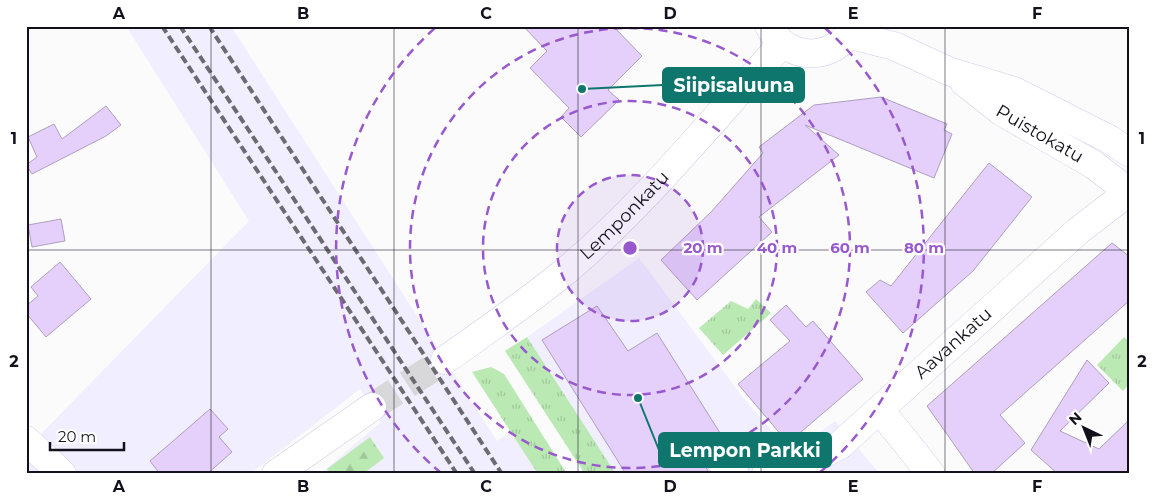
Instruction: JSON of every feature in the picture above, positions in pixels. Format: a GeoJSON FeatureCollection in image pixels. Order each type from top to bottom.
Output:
{"type":"FeatureCollection","features":[{"type":"Feature","properties":{"kind":"street"},"geometry":{"type":"LineString","coordinates":[[776,35],[795,52],[810,54],[825,52],[839,46],[852,30]]}},
{"type":"Feature","properties":{"kind":"street","name":"Puistokatu"},"geometry":{"type":"LineString","coordinates":[[852,30],[894,46],[951,72],[1014,91],[1093,131],[1130,153]]}},
{"type":"Feature","properties":{"kind":"street","name":"Lemponkatu"},"geometry":{"type":"LineString","coordinates":[[444,360],[510,314],[567,270],[621,220],[776,35]]}},
{"type":"Feature","properties":{"kind":"street","name":"Puistokatu"},"geometry":{"type":"LineString","coordinates":[[951,72],[1002,112],[1094,165],[1129,192]]}},
{"type":"Feature","properties":{"kind":"street","name":"Aavankatu"},"geometry":{"type":"LineString","coordinates":[[766,474],[801,463],[840,445],[881,411],[1078,231],[1129,192]]}},
{"type":"Feature","properties":{"kind":"street"},"geometry":{"type":"LineString","coordinates":[[276,474],[372,407]]}},
{"type":"Feature","properties":{"kind":"street"},"geometry":{"type":"LineString","coordinates":[[881,411],[930,474]]}},
{"type":"Feature","properties":{"kind":"street"},"geometry":{"type":"LineString","coordinates":[[26,440],[62,474]]}},
{"type":"Feature","properties":{"kind":"street"},"geometry":{"type":"LineString","coordinates":[[714,453],[731,473],[735,474]]}},
{"type":"Feature","properties":{"kind":"shaded area"},"geometry":{"type":"Polygon","coordinates":[[[126,26],[231,26],[497,441],[511,432],[539,474],[320,474],[381,422],[360,389],[250,474],[26,474],[26,428],[37,438],[249,221],[126,26]]]}},
{"type":"Feature","properties":{"kind":"shaded area"},"geometry":{"type":"Polygon","coordinates":[[[639,258],[741,395],[791,453],[835,421],[880,474],[616,474],[527,337],[639,258]]]}},
{"type":"Feature","properties":{"kind":"green space"},"geometry":{"type":"Polygon","coordinates":[[[756,299],[771,313],[723,355],[699,328],[731,301],[748,309],[756,299]]]}},
{"type":"Feature","properties":{"kind":"green space"},"geometry":{"type":"Polygon","coordinates":[[[527,337],[616,474],[585,474],[505,351],[527,337]]]}},
{"type":"Feature","properties":{"kind":"green space"},"geometry":{"type":"Polygon","coordinates":[[[1124,337],[1130,342],[1130,383],[1123,391],[1097,365],[1124,337]]]}},
{"type":"Feature","properties":{"kind":"green space"},"geometry":{"type":"Polygon","coordinates":[[[491,367],[504,374],[567,474],[538,474],[472,372],[491,367]]]}},
{"type":"Feature","properties":{"kind":"green space"},"geometry":{"type":"Polygon","coordinates":[[[370,437],[384,458],[363,474],[331,474],[327,469],[370,437]]]}},
{"type":"Feature","properties":{"kind":"building"},"geometry":{"type":"Polygon","coordinates":[[[523,26],[613,26],[642,56],[608,90],[619,100],[581,137],[561,117],[569,108],[530,68],[547,51],[523,26]]]}},
{"type":"Feature","properties":{"kind":"building"},"geometry":{"type":"Polygon","coordinates":[[[881,97],[947,124],[944,130],[952,134],[934,178],[805,125],[839,155],[759,217],[772,232],[697,300],[661,260],[712,211],[763,153],[759,147],[814,105],[881,97]]]}},
{"type":"Feature","properties":{"kind":"building"},"geometry":{"type":"Polygon","coordinates":[[[106,106],[121,125],[106,136],[32,174],[26,165],[37,157],[28,137],[54,124],[62,139],[106,106]]]}},
{"type":"Feature","properties":{"kind":"building"},"geometry":{"type":"Polygon","coordinates":[[[989,163],[1032,197],[973,271],[903,333],[866,292],[880,280],[891,286],[989,163]]]}},
{"type":"Feature","properties":{"kind":"building"},"geometry":{"type":"Polygon","coordinates":[[[61,219],[65,241],[32,247],[28,225],[61,219]]]}},
{"type":"Feature","properties":{"kind":"building"},"geometry":{"type":"Polygon","coordinates":[[[1112,243],[1130,257],[1130,300],[1000,415],[1025,443],[991,474],[975,474],[927,406],[1112,243]]]}},
{"type":"Feature","properties":{"kind":"building"},"geometry":{"type":"Polygon","coordinates":[[[60,262],[91,299],[46,337],[26,313],[26,306],[38,296],[31,287],[60,262]]]}},
{"type":"Feature","properties":{"kind":"building"},"geometry":{"type":"Polygon","coordinates":[[[786,305],[806,327],[813,321],[863,379],[788,443],[738,384],[790,341],[770,320],[786,305]]]}},
{"type":"Feature","properties":{"kind":"building"},"geometry":{"type":"Polygon","coordinates":[[[597,306],[628,351],[657,333],[727,444],[720,439],[712,438],[704,441],[700,447],[699,456],[710,474],[626,474],[542,340],[597,306]]]}},
{"type":"Feature","properties":{"kind":"building"},"geometry":{"type":"Polygon","coordinates":[[[1087,360],[1109,383],[1060,431],[1099,449],[1130,419],[1130,474],[1058,474],[1031,450],[1087,360]]]}},
{"type":"Feature","properties":{"kind":"building"},"geometry":{"type":"Polygon","coordinates":[[[210,409],[228,429],[219,437],[232,452],[207,474],[160,474],[150,461],[210,409]]]}},
{"type":"Feature","properties":{"kind":"tunnel"},"geometry":{"type":"LineString","coordinates":[[372,407],[445,360]]}},
{"type":"Feature","properties":{"kind":"railway"},"geometry":{"type":"LineString","coordinates":[[162,26],[457,474]]}},
{"type":"Feature","properties":{"kind":"railway"},"geometry":{"type":"LineString","coordinates":[[180,26],[475,474]]}},
{"type":"Feature","properties":{"kind":"railway"},"geometry":{"type":"LineString","coordinates":[[209,26],[502,474]]}},
{"type":"Feature","properties":{"kind":"place","name":"Siipisaluuna"},"geometry":{"type":"Point","coordinates":[582,89]}},
{"type":"Feature","properties":{"kind":"place","name":"Lempon Parkki"},"geometry":{"type":"Point","coordinates":[638,398]}}]}
